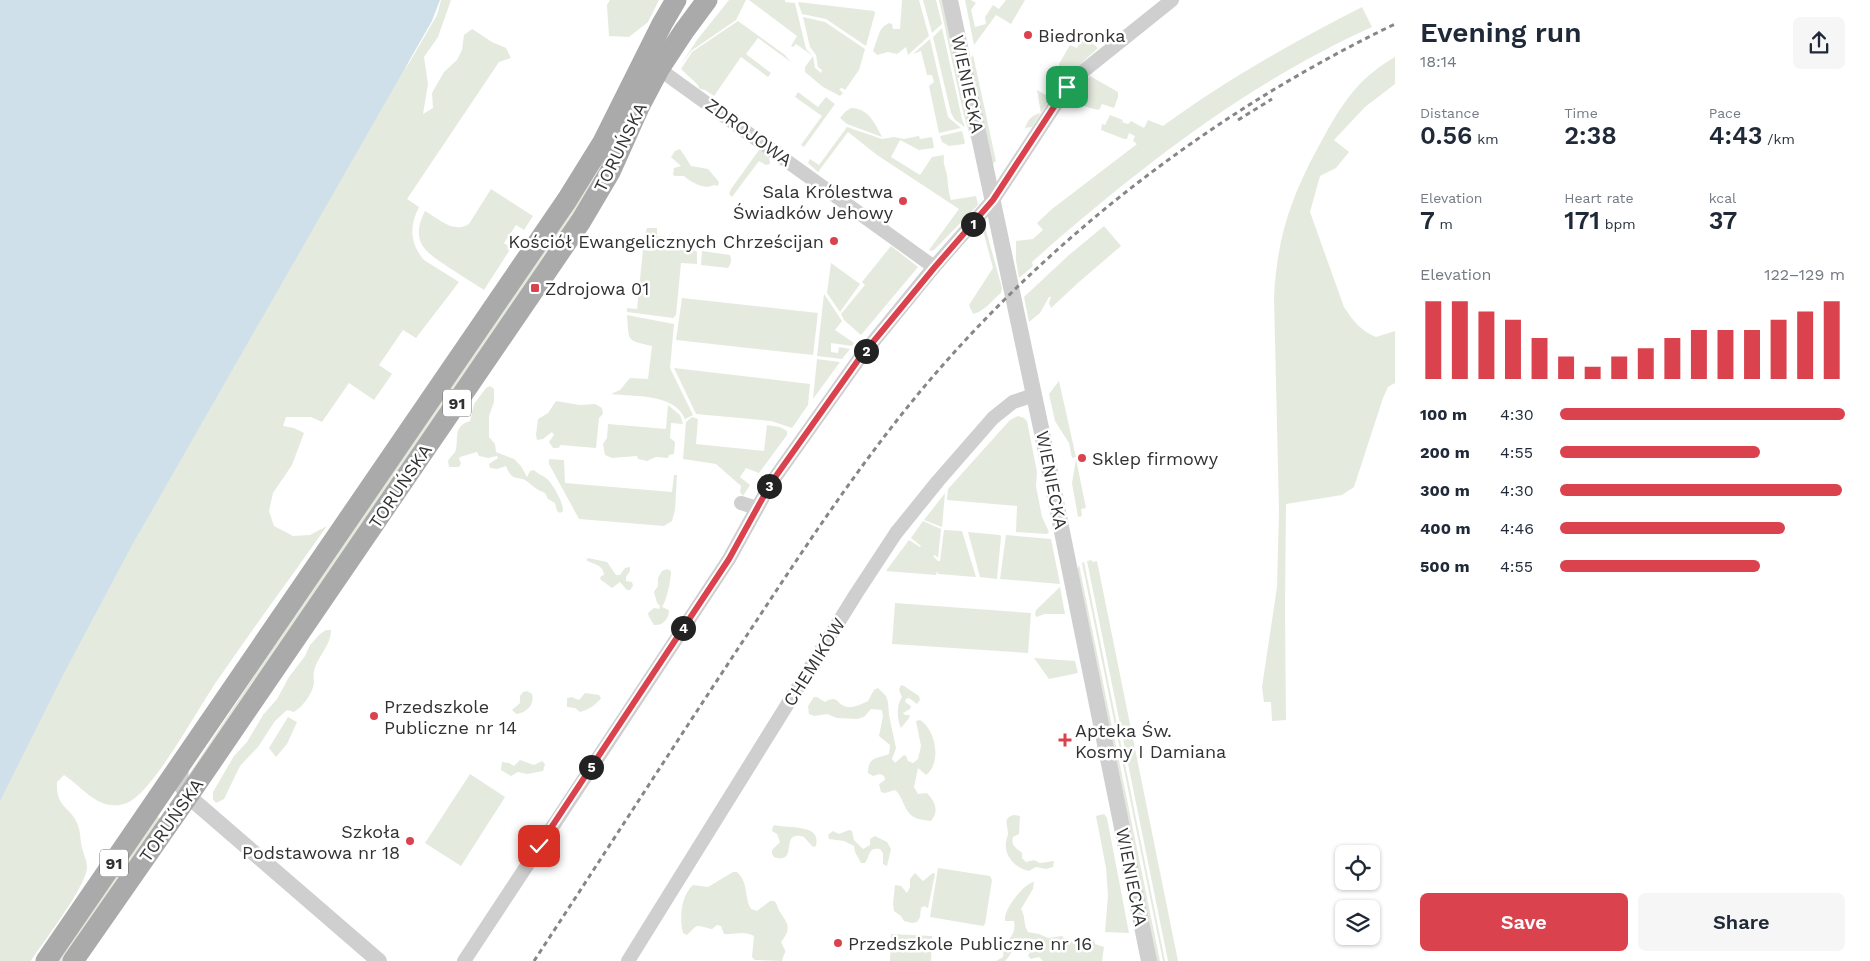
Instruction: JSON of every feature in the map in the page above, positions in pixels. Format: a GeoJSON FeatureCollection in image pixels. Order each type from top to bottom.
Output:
{"type":"FeatureCollection","features":[{"type":"Feature","properties":{"kind":"main road","name":"TORUŃSKA"},"geometry":{"type":"LineString","coordinates":[[46,961],[571,194],[603,142],[676,0]]}},
{"type":"Feature","properties":{"kind":"main road","name":"TORUŃSKA"},"geometry":{"type":"LineString","coordinates":[[73,961],[581,221],[610,172],[640,105],[660,69],[684,31],[707,0]]}},
{"type":"Feature","properties":{"kind":"street","name":"WIENIECKA"},"geometry":{"type":"LineString","coordinates":[[950,0],[1034,395],[1149,961]]}},
{"type":"Feature","properties":{"kind":"street"},"geometry":{"type":"LineString","coordinates":[[464,961],[729,559],[771,483],[859,359],[993,200],[1071,81],[1172,0]]}},
{"type":"Feature","properties":{"kind":"street","name":"ZDROJOWA"},"geometry":{"type":"LineString","coordinates":[[660,69],[934,268]]}},
{"type":"Feature","properties":{"kind":"street","name":"CHEMIKÓW"},"geometry":{"type":"LineString","coordinates":[[628,961],[871,569],[896,533],[993,418],[1013,402],[1034,395]]}},
{"type":"Feature","properties":{"kind":"street"},"geometry":{"type":"LineString","coordinates":[[741,503],[757,508]]}},
{"type":"Feature","properties":{"kind":"street"},"geometry":{"type":"LineString","coordinates":[[181,764],[180,783],[188,796],[379,961]]}},
{"type":"Feature","properties":{"kind":"shaded area"},"geometry":{"type":"Polygon","coordinates":[[[0,0],[437,0],[405,70],[437,15],[441,0],[451,0],[438,37],[424,57],[428,84],[423,114],[433,108],[432,93],[444,72],[457,60],[462,50],[464,35],[472,29],[492,42],[506,48],[511,58],[499,62],[407,199],[419,207],[412,228],[412,235],[419,254],[424,260],[459,282],[416,338],[403,330],[379,365],[392,374],[374,400],[349,383],[322,422],[311,417],[286,417],[283,426],[294,428],[304,433],[292,465],[273,493],[269,511],[274,526],[293,536],[310,535],[327,526],[219,678],[163,765],[138,796],[127,803],[108,805],[93,798],[64,775],[57,782],[57,791],[61,802],[78,825],[82,848],[87,862],[86,874],[73,899],[31,961],[0,961],[0,0]]]}},
{"type":"Feature","properties":{"kind":"shaded area"},"geometry":{"type":"Polygon","coordinates":[[[610,0],[659,0],[648,22],[629,37],[609,36],[607,5],[610,0]]]}},
{"type":"Feature","properties":{"kind":"shaded area"},"geometry":{"type":"Polygon","coordinates":[[[729,0],[746,0],[736,20],[691,51],[680,66],[697,40],[729,0]]]}},
{"type":"Feature","properties":{"kind":"shaded area"},"geometry":{"type":"Polygon","coordinates":[[[749,0],[785,0],[785,2],[795,3],[806,49],[813,56],[796,44],[793,47],[791,46],[797,36],[749,0]]]}},
{"type":"Feature","properties":{"kind":"shaded area"},"geometry":{"type":"Polygon","coordinates":[[[902,0],[919,0],[929,36],[908,55],[906,47],[897,54],[888,52],[877,55],[873,51],[880,31],[884,26],[889,23],[892,24],[893,29],[900,29],[902,0]]]}},
{"type":"Feature","properties":{"kind":"shaded area"},"geometry":{"type":"Polygon","coordinates":[[[923,0],[936,0],[942,24],[932,33],[923,0]]]}},
{"type":"Feature","properties":{"kind":"shaded area"},"geometry":{"type":"Polygon","coordinates":[[[939,0],[944,0],[973,138],[971,139],[963,112],[939,0]]]}},
{"type":"Feature","properties":{"kind":"shaded area"},"geometry":{"type":"Polygon","coordinates":[[[965,0],[971,0],[976,3],[971,10],[975,27],[986,24],[985,17],[993,5],[999,9],[1006,0],[1025,0],[1011,24],[996,15],[974,45],[965,0]]]}},
{"type":"Feature","properties":{"kind":"shaded area"},"geometry":{"type":"Polygon","coordinates":[[[798,2],[874,11],[866,46],[826,19],[802,14],[798,2]]]}},
{"type":"Feature","properties":{"kind":"shaded area"},"geometry":{"type":"Polygon","coordinates":[[[1362,7],[1372,27],[1280,75],[1194,131],[1111,194],[1032,262],[1033,266],[1019,278],[1016,261],[1016,241],[1033,239],[1043,230],[1037,223],[1052,209],[1137,144],[1133,141],[1135,136],[1129,133],[1127,139],[1124,139],[1101,130],[1102,124],[1105,125],[1110,115],[1123,120],[1122,122],[1128,124],[1131,121],[1144,128],[1148,120],[1163,126],[1260,62],[1362,7]]]}},
{"type":"Feature","properties":{"kind":"shaded area"},"geometry":{"type":"Polygon","coordinates":[[[803,17],[825,22],[865,49],[859,70],[845,90],[839,89],[843,93],[840,96],[823,87],[805,72],[805,67],[813,56],[815,68],[821,73],[822,70],[818,67],[816,55],[810,47],[803,17]]]}},
{"type":"Feature","properties":{"kind":"shaded area"},"geometry":{"type":"Polygon","coordinates":[[[738,21],[785,55],[791,62],[758,38],[746,54],[771,73],[768,77],[741,57],[714,96],[700,89],[681,69],[692,52],[738,21]]]}},
{"type":"Feature","properties":{"kind":"shaded area"},"geometry":{"type":"Polygon","coordinates":[[[942,28],[965,127],[955,120],[951,113],[933,37],[942,28]]]}},
{"type":"Feature","properties":{"kind":"shaded area"},"geometry":{"type":"Polygon","coordinates":[[[930,39],[948,117],[961,128],[939,133],[929,86],[934,82],[932,75],[927,75],[921,51],[913,54],[930,39]]]}},
{"type":"Feature","properties":{"kind":"shaded area"},"geometry":{"type":"Polygon","coordinates":[[[1087,39],[1098,48],[1064,79],[1059,81],[1052,76],[1059,79],[1065,69],[1059,66],[1059,64],[1070,45],[1077,48],[1081,40],[1084,42],[1087,39]]]}},
{"type":"Feature","properties":{"kind":"shaded area"},"geometry":{"type":"Polygon","coordinates":[[[973,55],[996,161],[991,165],[971,58],[973,55]]]}},
{"type":"Feature","properties":{"kind":"shaded area"},"geometry":{"type":"Polygon","coordinates":[[[1395,57],[1395,84],[1365,107],[1334,140],[1349,152],[1336,168],[1320,176],[1310,212],[1344,307],[1351,317],[1362,329],[1376,337],[1395,331],[1395,383],[1388,387],[1383,398],[1354,487],[1342,495],[1286,504],[1286,720],[1272,721],[1271,702],[1264,702],[1262,687],[1277,587],[1279,510],[1274,297],[1279,254],[1294,198],[1328,129],[1343,104],[1361,83],[1382,65],[1395,57]]]}},
{"type":"Feature","properties":{"kind":"shaded area"},"geometry":{"type":"Polygon","coordinates":[[[1090,76],[1118,92],[1114,108],[1102,104],[1099,110],[1067,100],[1072,93],[1077,94],[1078,91],[1075,90],[1090,76]]]}},
{"type":"Feature","properties":{"kind":"shaded area"},"geometry":{"type":"Polygon","coordinates":[[[1037,90],[1046,95],[1049,90],[1052,96],[1032,127],[1025,128],[1031,118],[1041,113],[1037,90]]]}},
{"type":"Feature","properties":{"kind":"shaded area"},"geometry":{"type":"Polygon","coordinates":[[[798,92],[818,107],[826,97],[835,104],[804,147],[801,145],[822,116],[795,97],[798,92]]]}},
{"type":"Feature","properties":{"kind":"shaded area"},"geometry":{"type":"Polygon","coordinates":[[[629,104],[592,194],[189,782],[188,776],[254,676],[274,642],[629,104]]]}},
{"type":"Feature","properties":{"kind":"shaded area"},"geometry":{"type":"Polygon","coordinates":[[[851,108],[866,113],[874,122],[882,137],[847,124],[840,118],[851,108]]]}},
{"type":"Feature","properties":{"kind":"shaded area"},"geometry":{"type":"Polygon","coordinates":[[[847,127],[882,139],[894,137],[904,139],[919,136],[920,139],[932,137],[934,148],[919,150],[900,140],[891,157],[920,175],[932,157],[944,155],[951,200],[976,196],[978,205],[934,250],[929,250],[959,209],[877,155],[848,132],[818,172],[808,163],[810,159],[819,165],[847,127]]]}},
{"type":"Feature","properties":{"kind":"shaded area"},"geometry":{"type":"Polygon","coordinates":[[[962,131],[964,144],[949,146],[942,142],[940,136],[962,131]]]}},
{"type":"Feature","properties":{"kind":"shaded area"},"geometry":{"type":"Polygon","coordinates":[[[680,149],[691,166],[708,169],[719,182],[718,186],[707,187],[695,183],[684,176],[673,175],[674,168],[681,166],[671,157],[675,151],[680,149]]]}},
{"type":"Feature","properties":{"kind":"shaded area"},"geometry":{"type":"Polygon","coordinates":[[[759,150],[769,156],[770,164],[766,165],[759,161],[732,197],[729,194],[731,189],[759,150]]]}},
{"type":"Feature","properties":{"kind":"shaded area"},"geometry":{"type":"Polygon","coordinates":[[[491,189],[533,216],[524,230],[516,225],[504,243],[511,248],[484,290],[432,256],[419,238],[419,230],[425,211],[452,226],[463,227],[469,224],[491,189]]]}},
{"type":"Feature","properties":{"kind":"shaded area"},"geometry":{"type":"Polygon","coordinates":[[[981,223],[984,223],[1002,288],[1001,293],[988,305],[981,311],[973,314],[969,305],[993,268],[981,223]]]}},
{"type":"Feature","properties":{"kind":"shaded area"},"geometry":{"type":"Polygon","coordinates":[[[1104,226],[1121,246],[1051,308],[1049,303],[1051,297],[1049,297],[1040,313],[1029,322],[1024,297],[1069,255],[1104,226]]]}},
{"type":"Feature","properties":{"kind":"shaded area"},"geometry":{"type":"Polygon","coordinates":[[[647,228],[657,228],[657,236],[675,238],[674,249],[697,252],[697,264],[681,263],[676,315],[673,318],[627,312],[627,308],[637,309],[643,250],[652,251],[653,239],[644,238],[647,228]]]}},
{"type":"Feature","properties":{"kind":"shaded area"},"geometry":{"type":"Polygon","coordinates":[[[891,246],[918,267],[861,335],[844,320],[841,314],[865,285],[862,282],[891,246]]]}},
{"type":"Feature","properties":{"kind":"shaded area"},"geometry":{"type":"Polygon","coordinates":[[[702,251],[730,255],[730,265],[728,268],[701,265],[702,251]]]}},
{"type":"Feature","properties":{"kind":"shaded area"},"geometry":{"type":"Polygon","coordinates":[[[831,263],[860,284],[840,312],[827,293],[831,263]]]}},
{"type":"Feature","properties":{"kind":"shaded area"},"geometry":{"type":"Polygon","coordinates":[[[824,294],[842,321],[835,330],[854,343],[852,346],[831,343],[831,352],[838,353],[839,347],[850,349],[842,359],[817,356],[824,294]]]}},
{"type":"Feature","properties":{"kind":"shaded area"},"geometry":{"type":"Polygon","coordinates":[[[682,298],[818,313],[813,355],[676,340],[682,298]]]}},
{"type":"Feature","properties":{"kind":"shaded area"},"geometry":{"type":"Polygon","coordinates":[[[627,315],[674,324],[670,368],[693,415],[685,419],[680,411],[663,400],[642,396],[611,394],[620,390],[630,378],[648,379],[652,346],[633,341],[630,338],[627,315]]]}},
{"type":"Feature","properties":{"kind":"shaded area"},"geometry":{"type":"Polygon","coordinates":[[[817,359],[840,362],[813,399],[817,359]]]}},
{"type":"Feature","properties":{"kind":"shaded area"},"geometry":{"type":"Polygon","coordinates":[[[674,368],[810,384],[808,405],[792,428],[771,421],[696,414],[674,368]]]}},
{"type":"Feature","properties":{"kind":"shaded area"},"geometry":{"type":"Polygon","coordinates":[[[1059,381],[1076,457],[1072,458],[1069,443],[1055,421],[1049,394],[1059,381]]]}},
{"type":"Feature","properties":{"kind":"shaded area"},"geometry":{"type":"Polygon","coordinates":[[[490,386],[494,389],[494,402],[489,416],[489,437],[495,444],[496,452],[514,459],[521,466],[527,477],[530,471],[534,470],[547,479],[555,489],[562,504],[563,511],[560,513],[557,511],[555,503],[548,499],[545,493],[524,480],[513,477],[506,466],[497,469],[490,468],[489,464],[498,458],[497,456],[488,458],[479,456],[477,452],[460,457],[461,463],[459,467],[449,467],[448,461],[455,452],[458,430],[470,421],[474,404],[486,388],[490,386]]]}},
{"type":"Feature","properties":{"kind":"shaded area"},"geometry":{"type":"Polygon","coordinates":[[[556,401],[580,405],[595,404],[602,408],[603,414],[599,418],[596,448],[561,445],[558,448],[553,448],[549,442],[554,435],[552,432],[543,439],[537,440],[538,419],[548,413],[556,401]]]}},
{"type":"Feature","properties":{"kind":"shaded area"},"geometry":{"type":"Polygon","coordinates":[[[668,405],[680,415],[683,424],[671,423],[670,438],[675,442],[674,454],[669,455],[668,458],[656,457],[647,461],[638,459],[637,456],[612,458],[605,455],[603,444],[607,438],[608,424],[666,429],[668,405]]]}},
{"type":"Feature","properties":{"kind":"shaded area"},"geometry":{"type":"Polygon","coordinates":[[[1018,416],[1027,421],[1037,472],[1036,486],[1042,517],[1049,532],[1047,534],[1016,532],[1017,506],[947,500],[948,489],[1010,420],[1018,416]]]}},
{"type":"Feature","properties":{"kind":"shaded area"},"geometry":{"type":"Polygon","coordinates":[[[692,417],[698,419],[696,444],[764,451],[767,425],[780,427],[787,431],[787,435],[759,473],[746,468],[740,477],[750,485],[743,496],[740,492],[741,486],[716,464],[683,459],[686,422],[692,417]]]}},
{"type":"Feature","properties":{"kind":"shaded area"},"geometry":{"type":"Polygon","coordinates":[[[549,459],[564,460],[565,483],[672,492],[674,475],[677,475],[675,510],[672,521],[664,526],[579,519],[549,464],[549,459]]]}},
{"type":"Feature","properties":{"kind":"shaded area"},"geometry":{"type":"Polygon","coordinates":[[[1076,459],[1086,508],[1081,509],[1082,516],[1078,517],[1072,483],[1076,459]]]}},
{"type":"Feature","properties":{"kind":"shaded area"},"geometry":{"type":"Polygon","coordinates":[[[945,493],[942,527],[924,520],[945,493]]]}},
{"type":"Feature","properties":{"kind":"shaded area"},"geometry":{"type":"Polygon","coordinates":[[[923,521],[941,529],[938,558],[935,555],[933,556],[938,561],[940,561],[944,530],[962,531],[976,577],[938,574],[937,571],[936,575],[886,571],[909,540],[921,546],[911,538],[923,521]]]}},
{"type":"Feature","properties":{"kind":"shaded area"},"geometry":{"type":"Polygon","coordinates":[[[968,532],[1000,535],[997,579],[980,577],[968,532]]]}},
{"type":"Feature","properties":{"kind":"shaded area"},"geometry":{"type":"Polygon","coordinates":[[[1006,535],[1051,539],[1060,584],[1000,579],[1006,535]]]}},
{"type":"Feature","properties":{"kind":"shaded area"},"geometry":{"type":"Polygon","coordinates":[[[588,558],[607,562],[616,575],[620,575],[625,568],[630,567],[626,581],[632,582],[633,586],[630,590],[627,590],[620,582],[612,588],[600,579],[604,575],[602,569],[598,565],[586,560],[588,558]]]}},
{"type":"Feature","properties":{"kind":"shaded area"},"geometry":{"type":"Polygon","coordinates":[[[1092,560],[1092,562],[1097,561],[1178,961],[1168,961],[1087,561],[1092,560]]]}},
{"type":"Feature","properties":{"kind":"shaded area"},"geometry":{"type":"Polygon","coordinates":[[[1084,562],[1165,961],[1163,961],[1082,563],[1084,562]]]}},
{"type":"Feature","properties":{"kind":"shaded area"},"geometry":{"type":"Polygon","coordinates":[[[1079,565],[1160,961],[1155,961],[1077,570],[1079,565]]]}},
{"type":"Feature","properties":{"kind":"shaded area"},"geometry":{"type":"Polygon","coordinates":[[[667,569],[671,571],[670,579],[667,595],[662,607],[669,610],[669,613],[663,623],[654,625],[648,613],[654,608],[659,609],[660,606],[657,603],[654,592],[658,586],[658,578],[662,571],[667,569]]]}},
{"type":"Feature","properties":{"kind":"shaded area"},"geometry":{"type":"Polygon","coordinates":[[[1060,587],[1065,614],[1044,614],[1037,617],[1035,615],[1036,610],[1060,587]]]}},
{"type":"Feature","properties":{"kind":"shaded area"},"geometry":{"type":"Polygon","coordinates":[[[895,603],[1031,613],[1028,653],[892,644],[895,603]]]}},
{"type":"Feature","properties":{"kind":"shaded area"},"geometry":{"type":"Polygon","coordinates":[[[326,630],[331,630],[329,641],[316,666],[314,683],[309,696],[301,707],[294,712],[287,710],[275,721],[258,747],[240,766],[224,799],[216,803],[213,799],[213,792],[234,756],[247,742],[263,715],[277,699],[310,645],[326,630]]]}},
{"type":"Feature","properties":{"kind":"shaded area"},"geometry":{"type":"Polygon","coordinates":[[[1034,658],[1075,661],[1078,673],[1049,679],[1034,658]]]}},
{"type":"Feature","properties":{"kind":"shaded area"},"geometry":{"type":"Polygon","coordinates":[[[901,685],[919,696],[920,700],[917,704],[909,698],[906,699],[905,702],[911,706],[910,709],[903,713],[910,715],[901,728],[898,712],[902,697],[899,690],[901,685]]]}},
{"type":"Feature","properties":{"kind":"shaded area"},"geometry":{"type":"Polygon","coordinates":[[[878,688],[886,696],[888,702],[896,748],[892,759],[895,763],[904,755],[908,761],[913,763],[918,759],[921,746],[916,721],[920,720],[930,731],[935,747],[934,763],[926,775],[918,768],[914,787],[918,794],[927,793],[933,800],[936,810],[931,821],[918,819],[911,815],[895,790],[885,793],[881,792],[879,784],[885,780],[884,776],[880,774],[873,776],[868,773],[871,761],[889,754],[890,745],[879,736],[883,716],[882,710],[871,709],[864,717],[857,719],[837,718],[827,714],[814,716],[809,714],[808,706],[814,697],[825,702],[833,699],[843,706],[852,707],[868,701],[874,690],[878,688]]]}},
{"type":"Feature","properties":{"kind":"shaded area"},"geometry":{"type":"Polygon","coordinates":[[[527,691],[532,694],[531,705],[523,712],[516,714],[512,710],[520,703],[520,696],[523,692],[527,691]]]}},
{"type":"Feature","properties":{"kind":"shaded area"},"geometry":{"type":"Polygon","coordinates":[[[585,693],[599,695],[601,698],[592,707],[580,712],[575,708],[567,707],[567,698],[572,697],[579,700],[585,693]]]}},
{"type":"Feature","properties":{"kind":"shaded area"},"geometry":{"type":"Polygon","coordinates":[[[288,717],[297,722],[287,744],[276,757],[269,748],[288,717]]]}},
{"type":"Feature","properties":{"kind":"shaded area"},"geometry":{"type":"Polygon","coordinates":[[[520,760],[534,765],[542,761],[545,764],[543,771],[527,774],[518,772],[511,776],[501,770],[502,762],[514,766],[520,760]]]}},
{"type":"Feature","properties":{"kind":"shaded area"},"geometry":{"type":"Polygon","coordinates":[[[470,774],[505,797],[461,866],[425,843],[470,774]]]}},
{"type":"Feature","properties":{"kind":"shaded area"},"geometry":{"type":"Polygon","coordinates":[[[1104,814],[1107,818],[1129,933],[1105,932],[1108,895],[1106,868],[1096,816],[1104,814]]]}},
{"type":"Feature","properties":{"kind":"shaded area"},"geometry":{"type":"Polygon","coordinates":[[[155,815],[163,820],[66,961],[54,961],[155,815]]]}},
{"type":"Feature","properties":{"kind":"shaded area"},"geometry":{"type":"Polygon","coordinates":[[[1010,816],[1020,816],[1019,834],[1013,837],[1013,842],[1014,846],[1022,853],[1022,858],[1026,862],[1034,860],[1040,863],[1054,861],[1053,867],[1046,869],[1036,867],[1029,871],[1019,867],[1009,857],[1006,847],[1008,834],[1006,822],[1010,816]]]}},
{"type":"Feature","properties":{"kind":"shaded area"},"geometry":{"type":"Polygon","coordinates":[[[775,825],[809,830],[814,834],[816,846],[813,847],[804,837],[796,836],[790,842],[786,857],[774,857],[772,850],[780,842],[777,834],[772,831],[775,825]]]}},
{"type":"Feature","properties":{"kind":"shaded area"},"geometry":{"type":"Polygon","coordinates":[[[849,830],[852,831],[854,840],[863,849],[870,845],[870,839],[875,836],[887,842],[891,849],[887,866],[883,864],[883,853],[880,849],[873,849],[865,863],[861,863],[854,846],[844,841],[829,839],[828,835],[833,831],[839,834],[849,830]]]}},
{"type":"Feature","properties":{"kind":"shaded area"},"geometry":{"type":"Polygon","coordinates":[[[938,868],[990,876],[992,880],[985,924],[983,926],[930,917],[938,868]]]}},
{"type":"Feature","properties":{"kind":"shaded area"},"geometry":{"type":"Polygon","coordinates":[[[733,872],[737,872],[741,876],[751,909],[757,911],[770,901],[776,903],[788,926],[787,933],[781,942],[785,949],[782,961],[755,960],[752,957],[754,936],[750,934],[724,934],[721,926],[717,925],[712,929],[698,926],[687,935],[683,933],[681,921],[682,908],[686,895],[693,885],[708,887],[733,872]]]}},
{"type":"Feature","properties":{"kind":"shaded area"},"geometry":{"type":"Polygon","coordinates":[[[915,873],[923,881],[933,873],[935,874],[928,908],[924,906],[921,908],[920,917],[917,922],[912,923],[904,921],[894,911],[893,904],[895,885],[901,886],[907,893],[910,887],[910,879],[915,873]]]}},
{"type":"Feature","properties":{"kind":"shaded area"},"geometry":{"type":"Polygon","coordinates":[[[1034,882],[1033,889],[1021,909],[1028,932],[1048,938],[1062,936],[1079,947],[1090,937],[1094,940],[1095,944],[1104,947],[1102,961],[1043,961],[1039,957],[1031,959],[1028,956],[1036,941],[1034,939],[1027,939],[1016,945],[1005,961],[996,961],[1003,957],[1004,944],[1014,932],[1014,921],[1005,921],[1010,904],[1019,892],[1034,882]]]}},
{"type":"Feature","properties":{"kind":"shaded area"},"geometry":{"type":"Polygon","coordinates":[[[891,934],[932,936],[931,961],[890,961],[891,934]]]}},
{"type":"Feature","properties":{"kind":"water"},"geometry":{"type":"Polygon","coordinates":[[[0,0],[440,0],[432,21],[131,547],[63,675],[0,801],[0,0]]]}},
{"type":"Feature","properties":{"kind":"railway"},"geometry":{"type":"LineString","coordinates":[[534,961],[819,527],[890,429],[942,366],[1042,264],[1095,217],[1151,172],[1269,92],[1395,24]]}},
{"type":"Feature","properties":{"kind":"railway"},"geometry":{"type":"LineString","coordinates":[[1238,120],[1272,99]]}},
{"type":"Feature","properties":{"kind":"place","name":"Biedronka"},"geometry":{"type":"Point","coordinates":[1028,35]}},
{"type":"Feature","properties":{"kind":"place","name":"Sala Królestwa Świadków Jehowy"},"geometry":{"type":"Point","coordinates":[903,201]}},
{"type":"Feature","properties":{"kind":"place","name":"Kościół Ewangelicznych Chrześcijan"},"geometry":{"type":"Point","coordinates":[834,241]}},
{"type":"Feature","properties":{"kind":"place","name":"Zdrojowa 01"},"geometry":{"type":"Point","coordinates":[535,288]}},
{"type":"Feature","properties":{"kind":"place","name":"Sklep firmowy"},"geometry":{"type":"Point","coordinates":[1082,458]}},
{"type":"Feature","properties":{"kind":"place","name":"Przedszkole Publiczne nr 14"},"geometry":{"type":"Point","coordinates":[374,716]}},
{"type":"Feature","properties":{"kind":"place","name":"Apteka Św. Kosmy I Damiana"},"geometry":{"type":"Point","coordinates":[1065,740]}},
{"type":"Feature","properties":{"kind":"place","name":"Szkoła Podstawowa nr 18"},"geometry":{"type":"Point","coordinates":[410,841]}},
{"type":"Feature","properties":{"kind":"place","name":"Przedszkole Publiczne nr 16"},"geometry":{"type":"Point","coordinates":[838,943]}},
{"type":"Feature","properties":{"kind":"route"},"geometry":{"type":"LineString","coordinates":[[539,846],[729,559],[771,483],[859,359],[993,200],[1067,87]]}}]}
